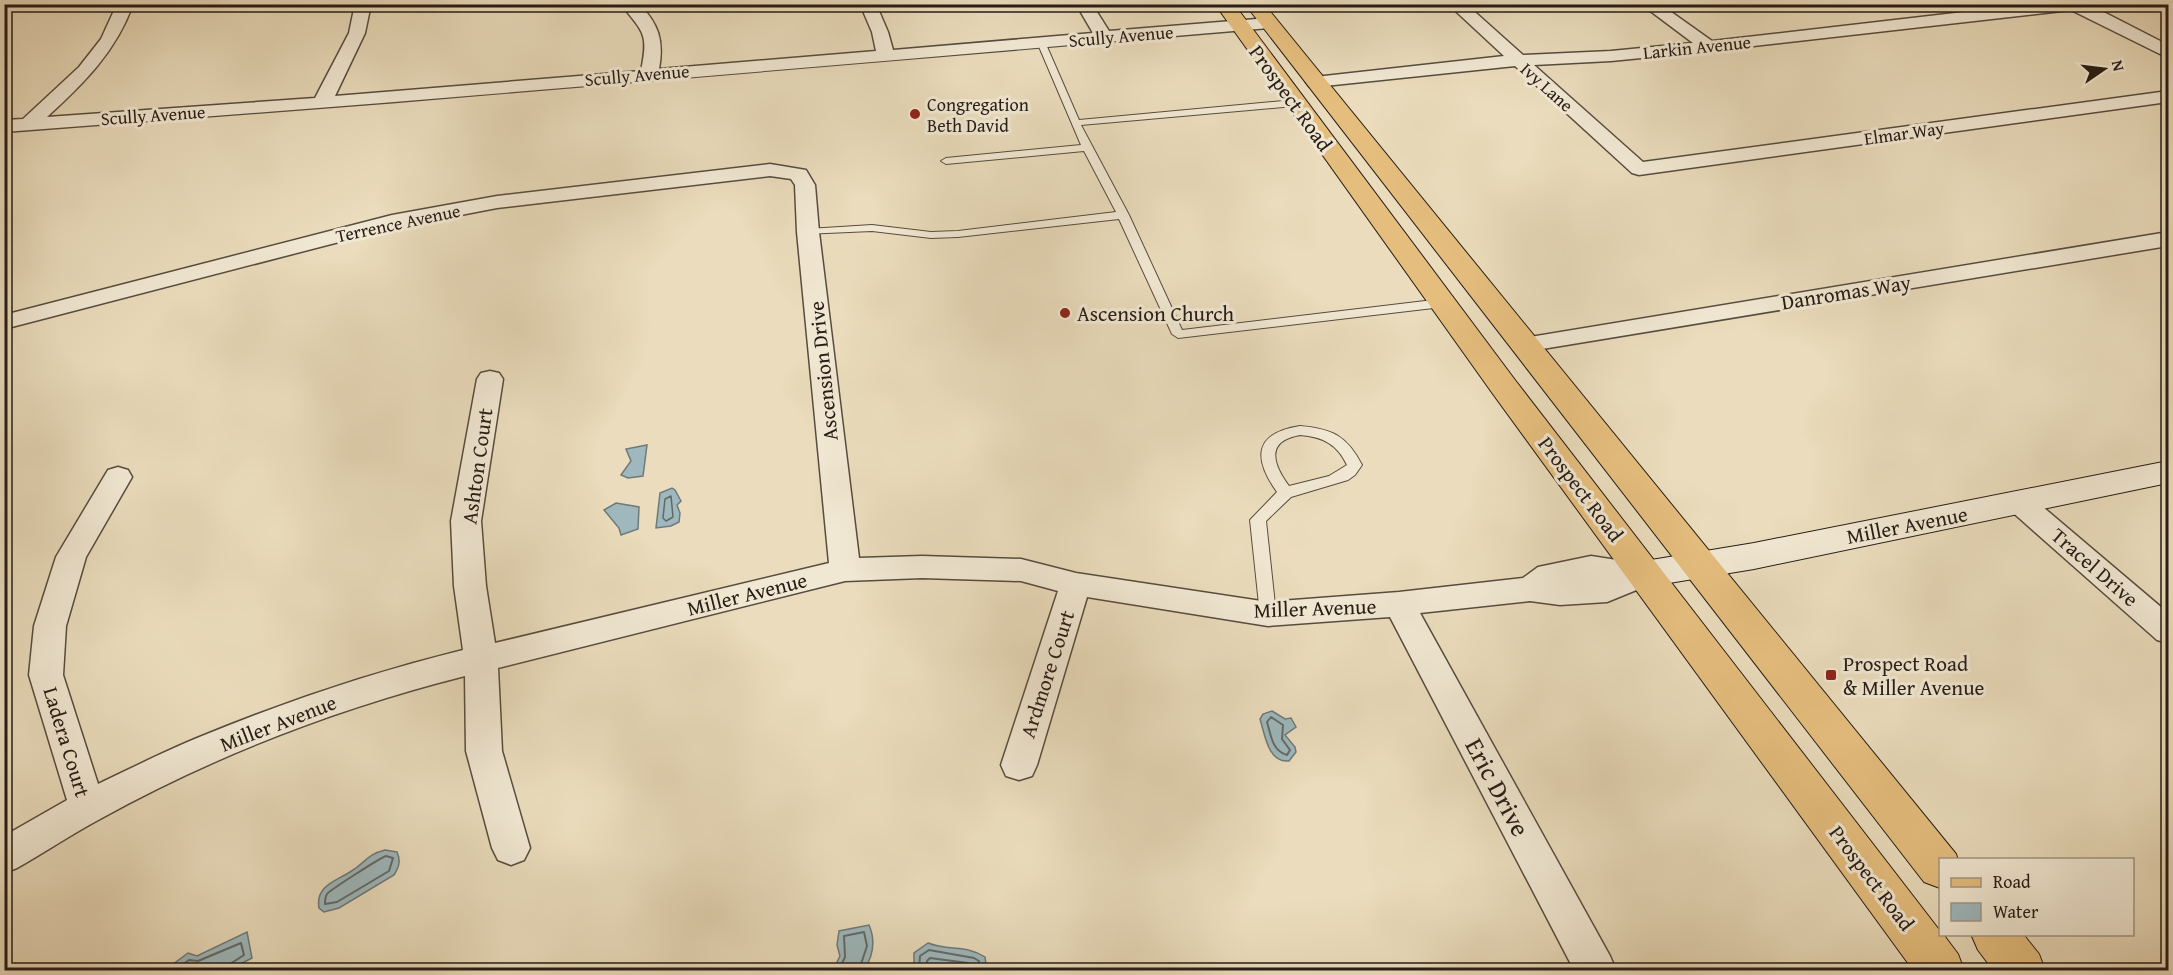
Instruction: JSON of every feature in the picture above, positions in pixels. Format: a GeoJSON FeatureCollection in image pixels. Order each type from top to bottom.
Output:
{"type":"FeatureCollection","features":[{"type":"Feature","properties":{"kind":"main road","name":"Prospect Road"},"geometry":{"type":"LineString","coordinates":[[1224,4],[1442,303],[1941,970]]}},
{"type":"Feature","properties":{"kind":"main road","name":"Prospect Road"},"geometry":{"type":"LineString","coordinates":[[1254,4],[1939,865]]}},
{"type":"Feature","properties":{"kind":"main road","name":"Miller Avenue"},"geometry":{"type":"LineString","coordinates":[[1645,574],[2020,503],[2169,472]]}},
{"type":"Feature","properties":{"kind":"main road"},"geometry":{"type":"LineString","coordinates":[[1996,936],[2022,970]]}},
{"type":"Feature","properties":{"kind":"street"},"geometry":{"type":"LineString","coordinates":[[29,124],[92,66],[112,36],[124,4]]}},
{"type":"Feature","properties":{"kind":"street"},"geometry":{"type":"LineString","coordinates":[[322,103],[357,33],[363,4]]}},
{"type":"Feature","properties":{"kind":"street"},"geometry":{"type":"LineString","coordinates":[[629,4],[653,31],[654,51],[649,74]]}},
{"type":"Feature","properties":{"kind":"street"},"geometry":{"type":"LineString","coordinates":[[868,4],[880,32],[885,54]]}},
{"type":"Feature","properties":{"kind":"street"},"geometry":{"type":"LineString","coordinates":[[1084,4],[1104,37]]}},
{"type":"Feature","properties":{"kind":"street","name":"Ivy Lane"},"geometry":{"type":"LineString","coordinates":[[1456,4],[1639,169]]}},
{"type":"Feature","properties":{"kind":"street"},"geometry":{"type":"LineString","coordinates":[[1649,4],[1709,46]]}},
{"type":"Feature","properties":{"kind":"street","name":"Larkin Avenue"},"geometry":{"type":"LineString","coordinates":[[1314,82],[1517,60],[1611,56],[2080,4]]}},
{"type":"Feature","properties":{"kind":"street"},"geometry":{"type":"LineString","coordinates":[[2074,5],[2169,51]]}},
{"type":"Feature","properties":{"kind":"street","name":"Scully Avenue"},"geometry":{"type":"LineString","coordinates":[[4,126],[322,103],[1269,23]]}},
{"type":"Feature","properties":{"kind":"street","name":"Elmar Way"},"geometry":{"type":"LineString","coordinates":[[1639,169],[2169,96]]}},
{"type":"Feature","properties":{"kind":"street","name":"Terrence Avenue"},"geometry":{"type":"LineString","coordinates":[[4,322],[392,222],[497,202],[770,170],[799,174]]}},
{"type":"Feature","properties":{"kind":"street","name":"Ascension Drive"},"geometry":{"type":"LineString","coordinates":[[799,174],[805,185],[808,232],[845,570]]}},
{"type":"Feature","properties":{"kind":"street","name":"Danromas Way"},"geometry":{"type":"LineString","coordinates":[[1524,345],[2169,239]]}},
{"type":"Feature","properties":{"kind":"street","name":"Ashton Court"},"geometry":{"type":"LineString","coordinates":[[490,379],[466,521],[470,586],[481,659],[484,751],[512,848]]}},
{"type":"Feature","properties":{"kind":"street","name":"Ladera Court"},"geometry":{"type":"LineString","coordinates":[[87,807],[46,675],[50,626],[71,557],[118,477]]}},
{"type":"Feature","properties":{"kind":"street","name":"Tracel Drive"},"geometry":{"type":"LineString","coordinates":[[2020,503],[2169,631]]}},
{"type":"Feature","properties":{"kind":"street","name":"Miller Avenue"},"geometry":{"type":"LineString","coordinates":[[4,856],[87,807],[212,747],[300,712],[424,673],[845,570],[922,567],[1021,570],[1076,584],[1268,614],[1399,604],[1530,589],[1560,593],[1607,590],[1645,574]]}},
{"type":"Feature","properties":{"kind":"street","name":"Ardmore Court"},"geometry":{"type":"LineString","coordinates":[[1018,765],[1076,584]]}},
{"type":"Feature","properties":{"kind":"street","name":"Eric Drive"},"geometry":{"type":"LineString","coordinates":[[1399,604],[1596,970]]}},
{"type":"Feature","properties":{"kind":"lane"},"geometry":{"type":"LineString","coordinates":[[1041,42],[1075,123],[1123,215],[1178,334],[1442,303]]}},
{"type":"Feature","properties":{"kind":"lane"},"geometry":{"type":"LineString","coordinates":[[1075,123],[1294,103]]}},
{"type":"Feature","properties":{"kind":"lane"},"geometry":{"type":"LineString","coordinates":[[946,161],[1088,147]]}},
{"type":"Feature","properties":{"kind":"lane"},"geometry":{"type":"LineString","coordinates":[[808,232],[872,228],[931,235],[958,234],[1123,215]]}},
{"type":"Feature","properties":{"kind":"lane"},"geometry":{"type":"LineString","coordinates":[[1268,614],[1258,520],[1286,494],[1338,478],[1352,471],[1355,465],[1349,452],[1341,444],[1315,431],[1292,430],[1277,437],[1272,442],[1267,456],[1269,465],[1286,494]]}},
{"type":"Feature","properties":{"kind":"water"},"geometry":{"type":"Polygon","coordinates":[[[647,445],[643,476],[628,478],[621,475],[631,461],[626,449],[647,445]]]}},
{"type":"Feature","properties":{"kind":"water"},"geometry":{"type":"Polygon","coordinates":[[[672,488],[681,501],[677,505],[680,513],[679,522],[671,526],[656,528],[660,493],[672,488]]]}},
{"type":"Feature","properties":{"kind":"water"},"geometry":{"type":"Polygon","coordinates":[[[616,503],[639,507],[638,529],[621,535],[619,528],[604,510],[616,503]]]}},
{"type":"Feature","properties":{"kind":"water"},"geometry":{"type":"Polygon","coordinates":[[[1272,711],[1285,719],[1291,718],[1296,727],[1285,735],[1295,747],[1296,752],[1289,761],[1276,758],[1268,747],[1260,719],[1263,714],[1272,711]]]}},
{"type":"Feature","properties":{"kind":"water"},"geometry":{"type":"Polygon","coordinates":[[[385,850],[397,852],[399,864],[394,875],[339,908],[324,912],[319,908],[320,894],[323,889],[355,869],[373,854],[385,850]]]}},
{"type":"Feature","properties":{"kind":"water"},"geometry":{"type":"Polygon","coordinates":[[[869,925],[873,948],[864,970],[833,970],[840,956],[837,945],[839,931],[869,925]]]}},
{"type":"Feature","properties":{"kind":"water"},"geometry":{"type":"Polygon","coordinates":[[[247,932],[252,958],[229,970],[165,970],[188,953],[197,956],[247,932]]]}},
{"type":"Feature","properties":{"kind":"water"},"geometry":{"type":"Polygon","coordinates":[[[928,943],[978,953],[985,957],[986,964],[981,970],[914,970],[914,953],[928,943]]]}},
{"type":"Feature","properties":{"kind":"place","name":"Congregation Beth David"},"geometry":{"type":"Point","coordinates":[915,114]}},
{"type":"Feature","properties":{"kind":"place","name":"Ascension Church"},"geometry":{"type":"Point","coordinates":[1065,313]}},
{"type":"Feature","properties":{"kind":"place","name":"Prospect Road & Miller Avenue"},"geometry":{"type":"Point","coordinates":[1831,675]}}]}
